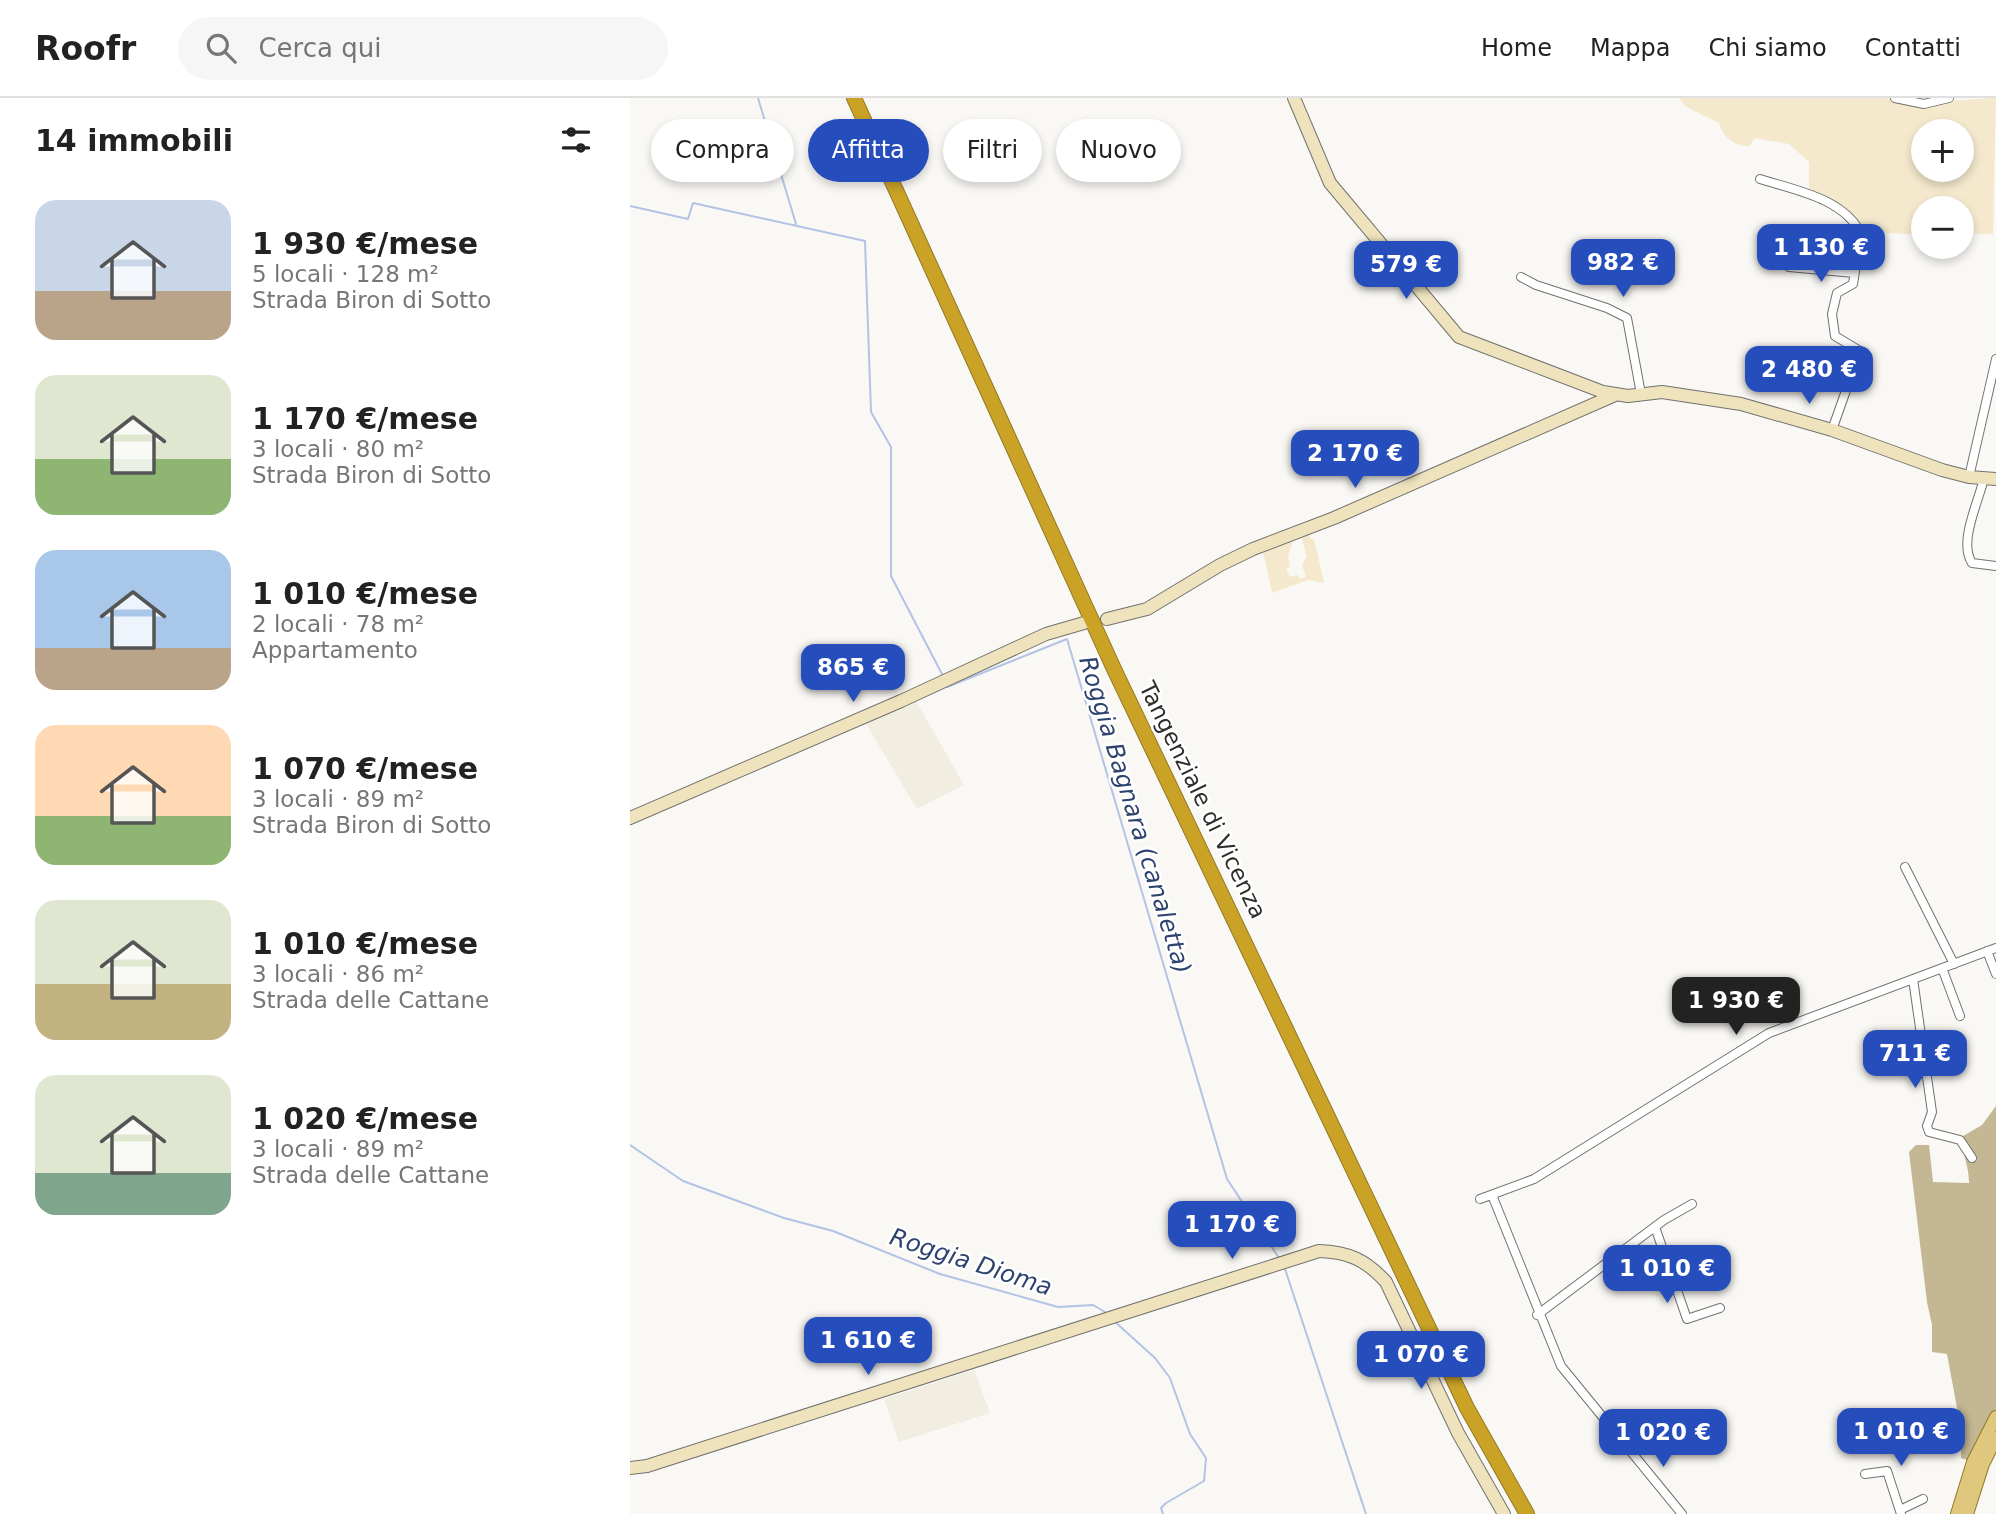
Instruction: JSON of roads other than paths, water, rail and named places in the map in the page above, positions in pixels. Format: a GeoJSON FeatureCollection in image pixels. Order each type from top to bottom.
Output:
{"type":"FeatureCollection","features":[{"type":"Feature","properties":{"kind":"highway","name":"Tangenziale di Vicenza"},"geometry":{"type":"LineString","coordinates":[[854,98],[1114,669],[1468,1408],[1527,1514]]}},
{"type":"Feature","properties":{"kind":"main road"},"geometry":{"type":"LineString","coordinates":[[1957,1514],[1973,1462],[1996,1417]]}},
{"type":"Feature","properties":{"kind":"main road"},"geometry":{"type":"LineString","coordinates":[[1967,1514],[1983,1464],[1996,1438]]}},
{"type":"Feature","properties":{"kind":"street"},"geometry":{"type":"LineString","coordinates":[[1294,98],[1330,183],[1459,337],[1615,395]]}},
{"type":"Feature","properties":{"kind":"street"},"geometry":{"type":"LineString","coordinates":[[1895,98],[1924,104],[1949,98]]}},
{"type":"Feature","properties":{"kind":"street"},"geometry":{"type":"LineString","coordinates":[[1760,179],[1820,198],[1854,223],[1861,234],[1853,284],[1837,293],[1831,323],[1839,341],[1859,348],[1860,355],[1832,430]]}},
{"type":"Feature","properties":{"kind":"street"},"geometry":{"type":"LineString","coordinates":[[1789,267],[1854,273]]}},
{"type":"Feature","properties":{"kind":"street"},"geometry":{"type":"LineString","coordinates":[[1521,276],[1536,285],[1608,308],[1627,318],[1642,394]]}},
{"type":"Feature","properties":{"kind":"street"},"geometry":{"type":"LineString","coordinates":[[1969,477],[1996,359]]}},
{"type":"Feature","properties":{"kind":"street"},"geometry":{"type":"LineString","coordinates":[[1107,619],[1147,609],[1220,565],[1253,549],[1334,518],[1615,395],[1688,394],[1741,404],[1832,430],[1969,477],[1990,479],[1969,536],[1968,557],[1972,563],[1996,566]]}},
{"type":"Feature","properties":{"kind":"street"},"geometry":{"type":"LineString","coordinates":[[630,818],[901,701],[1046,634],[1084,623]]}},
{"type":"Feature","properties":{"kind":"street"},"geometry":{"type":"LineString","coordinates":[[1905,867],[1954,964]]}},
{"type":"Feature","properties":{"kind":"street"},"geometry":{"type":"LineString","coordinates":[[1480,1199],[1534,1179],[1769,1033],[1992,950],[1996,974]]}},
{"type":"Feature","properties":{"kind":"street"},"geometry":{"type":"LineString","coordinates":[[1942,968],[1960,1016]]}},
{"type":"Feature","properties":{"kind":"street"},"geometry":{"type":"LineString","coordinates":[[1913,979],[1932,1112],[1927,1126],[1929,1132],[1960,1140],[1972,1158]]}},
{"type":"Feature","properties":{"kind":"street"},"geometry":{"type":"LineString","coordinates":[[1492,1195],[1537,1315],[1561,1366],[1682,1514]]}},
{"type":"Feature","properties":{"kind":"street"},"geometry":{"type":"LineString","coordinates":[[1537,1315],[1654,1227],[1692,1204]]}},
{"type":"Feature","properties":{"kind":"street"},"geometry":{"type":"LineString","coordinates":[[1654,1227],[1687,1319],[1720,1308]]}},
{"type":"Feature","properties":{"kind":"street"},"geometry":{"type":"LineString","coordinates":[[630,1468],[647,1466],[1319,1251],[1353,1255],[1372,1266],[1386,1282],[1458,1433],[1504,1514]]}},
{"type":"Feature","properties":{"kind":"street"},"geometry":{"type":"LineString","coordinates":[[630,1477],[647,1466]]}},
{"type":"Feature","properties":{"kind":"street"},"geometry":{"type":"LineString","coordinates":[[1865,1474],[1887,1471],[1901,1512],[1923,1499]]}},
{"type":"Feature","properties":{"kind":"waterway"},"geometry":{"type":"LineString","coordinates":[[758,98],[796,224]]}},
{"type":"Feature","properties":{"kind":"waterway","name":"Roggia Bagnara (canaletta)"},"geometry":{"type":"LineString","coordinates":[[630,206],[688,219],[693,203],[865,241],[871,412],[891,447],[891,576],[943,676]]}},
{"type":"Feature","properties":{"kind":"waterway","name":"Roggia Bagnara (canaletta)"},"geometry":{"type":"LineString","coordinates":[[946,685],[947,687],[1067,639],[1227,1179],[1279,1258]]}},
{"type":"Feature","properties":{"kind":"waterway","name":"Roggia Dioma"},"geometry":{"type":"LineString","coordinates":[[630,1145],[683,1181],[784,1218],[833,1231],[940,1274],[1058,1307],[1093,1305],[1105,1312]]}},
{"type":"Feature","properties":{"kind":"waterway","name":"Roggia Bagnara (canaletta)"},"geometry":{"type":"LineString","coordinates":[[1285,1269],[1366,1514]]}},
{"type":"Feature","properties":{"kind":"waterway","name":"Roggia Dioma"},"geometry":{"type":"LineString","coordinates":[[1114,1321],[1155,1358],[1170,1378],[1190,1434],[1206,1458],[1204,1481],[1166,1503],[1161,1508],[1163,1514]]}}]}
